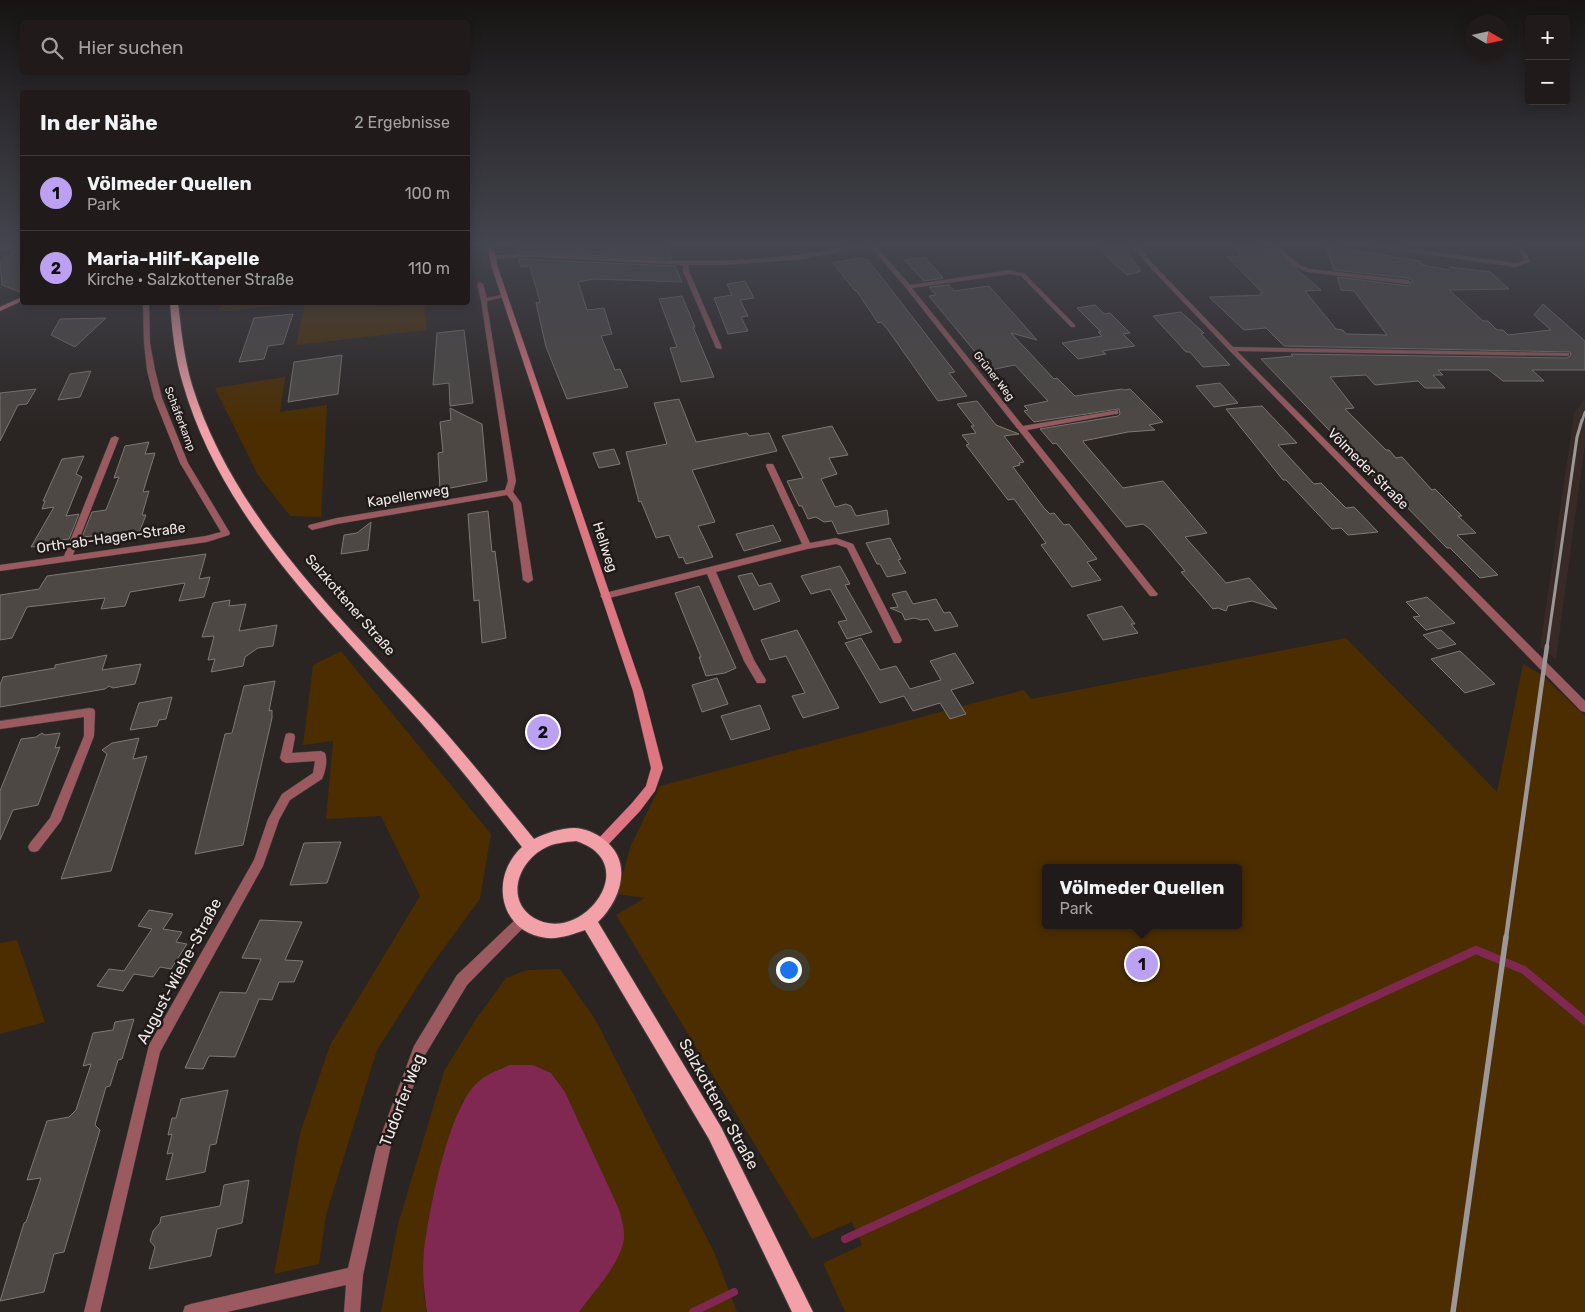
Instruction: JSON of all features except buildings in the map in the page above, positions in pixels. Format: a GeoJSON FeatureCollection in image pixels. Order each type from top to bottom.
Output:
{"type":"FeatureCollection","features":[{"type":"Feature","properties":{"kind":"main road","name":"Salzkottener Straße"},"geometry":{"type":"LineString","coordinates":[[174,306],[176,336],[188,391],[214,453],[247,510],[314,598],[426,720],[532,848]]}},
{"type":"Feature","properties":{"kind":"main road","name":"Hellweg"},"geometry":{"type":"LineString","coordinates":[[508,306],[638,691],[657,768],[651,788],[601,844]]}},
{"type":"Feature","properties":{"kind":"main road"},"geometry":{"type":"LineString","coordinates":[[576,834],[586,836],[601,844],[610,854],[615,869],[615,882],[606,903],[588,920],[561,931],[538,929],[522,920],[516,914],[510,899],[509,886],[514,869],[532,848],[551,837],[576,834]]}},
{"type":"Feature","properties":{"kind":"main road","name":"Salzkottener Straße"},"geometry":{"type":"LineString","coordinates":[[588,920],[715,1133],[803,1312]]}},
{"type":"Feature","properties":{"kind":"street","name":"Schäferkamp"},"geometry":{"type":"LineString","coordinates":[[146,306],[147,343],[158,398],[184,463],[226,533]]}},
{"type":"Feature","properties":{"kind":"street"},"geometry":{"type":"LineString","coordinates":[[485,306],[512,482],[509,492],[517,503],[528,580]]}},
{"type":"Feature","properties":{"kind":"street"},"geometry":{"type":"LineString","coordinates":[[702,306],[720,348]]}},
{"type":"Feature","properties":{"kind":"street","name":"Grüner Weg"},"geometry":{"type":"LineString","coordinates":[[923,306],[1153,594]]}},
{"type":"Feature","properties":{"kind":"street"},"geometry":{"type":"LineString","coordinates":[[1054,306],[1073,326]]}},
{"type":"Feature","properties":{"kind":"street","name":"Völmeder Straße"},"geometry":{"type":"LineString","coordinates":[[1191,306],[1585,708]]}},
{"type":"Feature","properties":{"kind":"street"},"geometry":{"type":"LineString","coordinates":[[1231,349],[1567,354]]}},
{"type":"Feature","properties":{"kind":"street"},"geometry":{"type":"LineString","coordinates":[[1022,429],[1115,412]]}},
{"type":"Feature","properties":{"kind":"street"},"geometry":{"type":"LineString","coordinates":[[67,559],[115,438]]}},
{"type":"Feature","properties":{"kind":"street"},"geometry":{"type":"LineString","coordinates":[[770,466],[807,546]]}},
{"type":"Feature","properties":{"kind":"street","name":"Kapellenweg"},"geometry":{"type":"LineString","coordinates":[[312,527],[337,521],[509,492]]}},
{"type":"Feature","properties":{"kind":"street","name":"Orth-ab-Hagen-Straße"},"geometry":{"type":"LineString","coordinates":[[0,568],[207,539],[226,533]]}},
{"type":"Feature","properties":{"kind":"street"},"geometry":{"type":"LineString","coordinates":[[605,596],[807,546],[836,541],[850,546],[897,640]]}},
{"type":"Feature","properties":{"kind":"street"},"geometry":{"type":"LineString","coordinates":[[710,570],[749,661],[761,680]]}},
{"type":"Feature","properties":{"kind":"street"},"geometry":{"type":"LineString","coordinates":[[0,725],[90,712],[89,736],[55,821],[34,847]]}},
{"type":"Feature","properties":{"kind":"street","name":"August-Wiehe-Straße"},"geometry":{"type":"LineString","coordinates":[[92,1312],[154,1050],[259,862],[274,819],[286,798],[318,776],[321,756],[286,758],[290,736]]}},
{"type":"Feature","properties":{"kind":"street","name":"Tudorfer Weg"},"geometry":{"type":"LineString","coordinates":[[352,1312],[355,1275],[383,1149],[419,1052],[462,980],[522,920]]}},
{"type":"Feature","properties":{"kind":"street"},"geometry":{"type":"LineString","coordinates":[[191,1312],[355,1275]]}},
{"type":"Feature","properties":{"kind":"shaded area"},"geometry":{"type":"Polygon","coordinates":[[[221,306],[277,306],[218,311],[221,306]]]}},
{"type":"Feature","properties":{"kind":"shaded area"},"geometry":{"type":"Polygon","coordinates":[[[305,306],[424,306],[427,330],[296,345],[305,306]]]}},
{"type":"Feature","properties":{"kind":"shaded area"},"geometry":{"type":"Polygon","coordinates":[[[285,377],[280,412],[327,405],[321,517],[290,516],[258,475],[215,388],[285,377]]]}},
{"type":"Feature","properties":{"kind":"shaded area"},"geometry":{"type":"Polygon","coordinates":[[[1585,398],[1585,444],[1556,659],[1540,647],[1574,414],[1585,398]]]}},
{"type":"Feature","properties":{"kind":"shaded area"},"geometry":{"type":"Polygon","coordinates":[[[1346,638],[1497,792],[1523,664],[1542,675],[1585,716],[1585,1312],[845,1312],[823,1263],[862,1245],[852,1222],[812,1239],[616,915],[645,898],[617,894],[631,845],[660,786],[1024,690],[1031,699],[1346,638]]]}},
{"type":"Feature","properties":{"kind":"shaded area"},"geometry":{"type":"Polygon","coordinates":[[[341,651],[491,834],[480,899],[430,967],[377,1050],[326,1215],[319,1264],[274,1274],[300,1133],[330,1045],[420,896],[381,816],[326,819],[333,741],[303,745],[313,665],[341,651]]]}},
{"type":"Feature","properties":{"kind":"shaded area"},"geometry":{"type":"Polygon","coordinates":[[[17,940],[45,1022],[0,1034],[0,943],[17,940]]]}},
{"type":"Feature","properties":{"kind":"shaded area"},"geometry":{"type":"Polygon","coordinates":[[[560,969],[595,1019],[715,1254],[737,1312],[579,1312],[615,1261],[623,1224],[619,1209],[565,1092],[551,1073],[533,1065],[463,1100],[450,1135],[436,1188],[424,1294],[427,1312],[381,1312],[398,1224],[444,1071],[476,1019],[506,978],[527,970],[560,969]]]}},
{"type":"Feature","properties":{"kind":"shaded area"},"geometry":{"type":"Polygon","coordinates":[[[510,1065],[533,1065],[551,1073],[565,1092],[619,1209],[624,1231],[624,1240],[620,1253],[604,1280],[579,1312],[427,1312],[423,1266],[424,1251],[435,1188],[449,1137],[457,1115],[467,1096],[477,1083],[488,1075],[510,1065]]]}},
{"type":"Feature","properties":{"kind":"waterway"},"geometry":{"type":"LineString","coordinates":[[845,1239],[1476,950],[1524,970],[1585,1021]]}},
{"type":"Feature","properties":{"kind":"waterway"},"geometry":{"type":"LineString","coordinates":[[693,1312],[734,1292]]}},
{"type":"Feature","properties":{"kind":"railway"},"geometry":{"type":"LineString","coordinates":[[1582,421],[1585,412]]}},
{"type":"Feature","properties":{"kind":"railway"},"geometry":{"type":"LineString","coordinates":[[1547,647],[1577,437],[1582,420]]}},
{"type":"Feature","properties":{"kind":"railway"},"geometry":{"type":"LineString","coordinates":[[1506,938],[1547,646]]}},
{"type":"Feature","properties":{"kind":"railway"},"geometry":{"type":"LineString","coordinates":[[1453,1312],[1506,937]]}},
{"type":"Feature","properties":{"kind":"place","name":"Maria-Hilf-Kapelle"},"geometry":{"type":"Point","coordinates":[543,732]}},
{"type":"Feature","properties":{"kind":"place","name":"Völmeder Quellen"},"geometry":{"type":"Point","coordinates":[1142,964]}}]}
